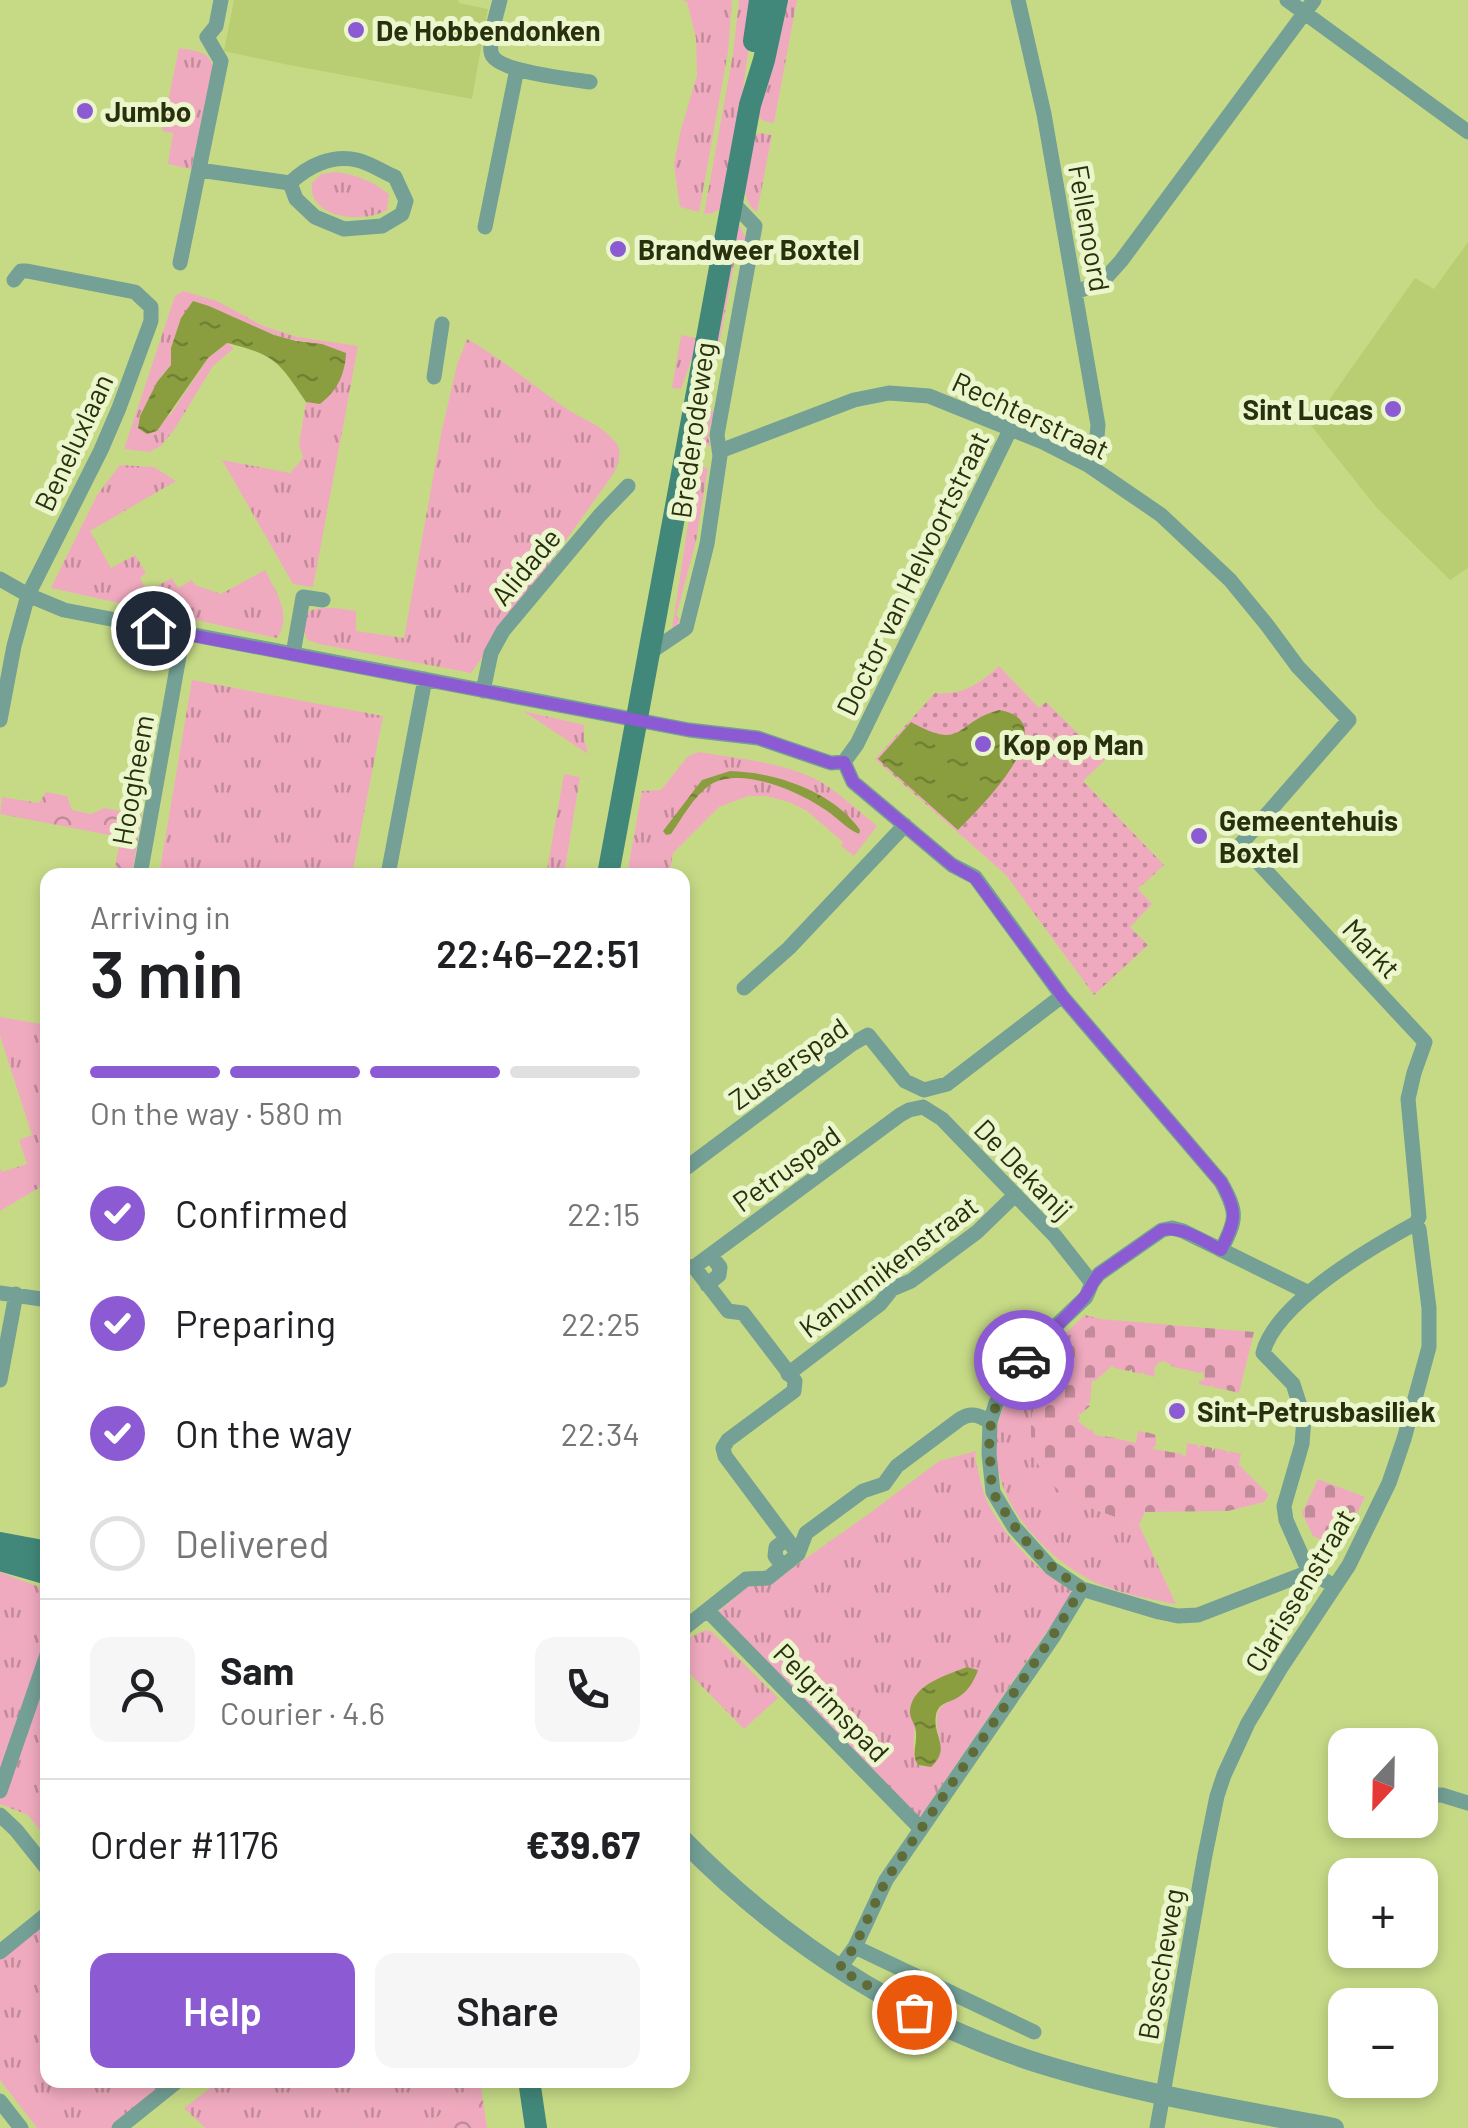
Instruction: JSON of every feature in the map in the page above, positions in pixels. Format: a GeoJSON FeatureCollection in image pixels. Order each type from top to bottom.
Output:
{"type":"FeatureCollection","features":[{"type":"Feature","properties":{"kind":"main road","name":"Brederodeweg"},"geometry":{"type":"LineString","coordinates":[[750,105],[748,76],[760,0]]}},
{"type":"Feature","properties":{"kind":"main road","name":"Brederodeweg"},"geometry":{"type":"LineString","coordinates":[[609,868],[750,105],[777,0]]}},
{"type":"Feature","properties":{"kind":"main road"},"geometry":{"type":"LineString","coordinates":[[0,1543],[40,1550]]}},
{"type":"Feature","properties":{"kind":"main road"},"geometry":{"type":"LineString","coordinates":[[0,1560],[40,1572]]}},
{"type":"Feature","properties":{"kind":"main road"},"geometry":{"type":"LineString","coordinates":[[530,2088],[536,2128]]}},
{"type":"Feature","properties":{"kind":"street"},"geometry":{"type":"LineString","coordinates":[[180,262],[221,61],[206,37],[216,26],[220,0]]}},
{"type":"Feature","properties":{"kind":"street"},"geometry":{"type":"LineString","coordinates":[[500,0],[490,46],[499,63],[590,82]]}},
{"type":"Feature","properties":{"kind":"street","name":"Fellenoord"},"geometry":{"type":"LineString","coordinates":[[1018,0],[1044,114],[1098,426],[1096,447],[1088,465]]}},
{"type":"Feature","properties":{"kind":"street"},"geometry":{"type":"LineString","coordinates":[[1287,0],[1310,6],[1468,132]]}},
{"type":"Feature","properties":{"kind":"street"},"geometry":{"type":"LineString","coordinates":[[1076,292],[1102,282],[1122,262],[1310,6]]}},
{"type":"Feature","properties":{"kind":"street"},"geometry":{"type":"LineString","coordinates":[[485,227],[517,69]]}},
{"type":"Feature","properties":{"kind":"street"},"geometry":{"type":"LineString","coordinates":[[356,159],[395,177],[406,202],[402,214],[382,226],[344,229],[315,217],[296,198],[290,183],[306,168],[325,160],[356,159]]}},
{"type":"Feature","properties":{"kind":"street"},"geometry":{"type":"LineString","coordinates":[[199,170],[290,183]]}},
{"type":"Feature","properties":{"kind":"street","name":"Brederodeweg"},"geometry":{"type":"LineString","coordinates":[[649,653],[686,628],[707,544],[720,450],[718,435],[754,226],[733,203]]}},
{"type":"Feature","properties":{"kind":"street","name":"Beneluxlaan"},"geometry":{"type":"LineString","coordinates":[[0,720],[28,595],[101,450],[151,321],[151,307],[135,292],[27,271],[14,280]]}},
{"type":"Feature","properties":{"kind":"street"},"geometry":{"type":"LineString","coordinates":[[434,377],[442,324]]}},
{"type":"Feature","properties":{"kind":"street","name":"Rechterstraat"},"geometry":{"type":"LineString","coordinates":[[720,450],[854,400],[889,392],[930,396],[1043,442],[1088,465],[1162,515],[1242,595],[1298,668],[1349,720],[1241,844]]}},
{"type":"Feature","properties":{"kind":"street","name":"Doctor van Helvoortstraat"},"geometry":{"type":"LineString","coordinates":[[844,762],[857,744],[1010,430]]}},
{"type":"Feature","properties":{"kind":"street","name":"Alidade"},"geometry":{"type":"LineString","coordinates":[[483,690],[491,653],[503,631],[628,486]]}},
{"type":"Feature","properties":{"kind":"street"},"geometry":{"type":"LineString","coordinates":[[0,579],[64,610],[689,730],[758,738],[831,763],[844,762],[853,782],[952,865],[975,878],[1062,996],[1221,1182],[1235,1215],[1221,1250]]}},
{"type":"Feature","properties":{"kind":"street"},"geometry":{"type":"LineString","coordinates":[[293,654],[303,597],[323,600]]}},
{"type":"Feature","properties":{"kind":"street","name":"Hoogheem"},"geometry":{"type":"LineString","coordinates":[[141,868],[183,634]]}},
{"type":"Feature","properties":{"kind":"street"},"geometry":{"type":"LineString","coordinates":[[389,868],[424,679]]}},
{"type":"Feature","properties":{"kind":"street"},"geometry":{"type":"LineString","coordinates":[[744,988],[789,948],[905,825]]}},
{"type":"Feature","properties":{"kind":"street","name":"Markt"},"geometry":{"type":"LineString","coordinates":[[1241,844],[1426,1042],[1408,1099]]}},
{"type":"Feature","properties":{"kind":"street","name":"Zusterspad"},"geometry":{"type":"LineString","coordinates":[[690,1165],[868,1035],[904,1081],[924,1090],[947,1084],[1062,996]]}},
{"type":"Feature","properties":{"kind":"street","name":"Clarissenstraat"},"geometry":{"type":"LineString","coordinates":[[1214,1808],[1248,1723],[1362,1542],[1389,1483],[1430,1347],[1408,1099]]}},
{"type":"Feature","properties":{"kind":"street","name":"De Dekanij"},"geometry":{"type":"LineString","coordinates":[[909,1110],[923,1107],[942,1119],[1054,1236],[1092,1283]]}},
{"type":"Feature","properties":{"kind":"street","name":"Petruspad"},"geometry":{"type":"LineString","coordinates":[[690,1265],[710,1255],[909,1110]]}},
{"type":"Feature","properties":{"kind":"street","name":"Kanunnikenstraat"},"geometry":{"type":"LineString","coordinates":[[788,1373],[880,1304],[892,1288],[912,1281],[968,1239],[1015,1195]]}},
{"type":"Feature","properties":{"kind":"street"},"geometry":{"type":"LineString","coordinates":[[1335,1586],[1309,1572],[1286,1520],[1284,1506],[1302,1444],[1304,1418],[1293,1384],[1263,1354],[1271,1332],[1310,1293],[1358,1256],[1416,1223]]}},
{"type":"Feature","properties":{"kind":"street"},"geometry":{"type":"LineString","coordinates":[[1309,1572],[1198,1615],[1159,1612],[1082,1588],[1051,1568],[1014,1527],[993,1492],[989,1454],[990,1422],[1014,1373],[1038,1343],[1086,1297],[1099,1274],[1162,1230],[1184,1232],[1310,1293]]}},
{"type":"Feature","properties":{"kind":"street"},"geometry":{"type":"LineString","coordinates":[[708,1284],[719,1275],[720,1267],[710,1255]]}},
{"type":"Feature","properties":{"kind":"street"},"geometry":{"type":"LineString","coordinates":[[690,1268],[728,1311],[742,1313],[794,1382],[794,1391],[728,1440],[723,1448],[798,1554]]}},
{"type":"Feature","properties":{"kind":"street"},"geometry":{"type":"LineString","coordinates":[[0,1380],[8,1293],[40,1299]]}},
{"type":"Feature","properties":{"kind":"street"},"geometry":{"type":"LineString","coordinates":[[690,1624],[746,1578],[768,1578],[798,1554],[806,1534],[863,1491],[884,1484],[897,1466],[960,1419],[968,1414],[990,1422]]}},
{"type":"Feature","properties":{"kind":"street"},"geometry":{"type":"LineString","coordinates":[[783,1566],[774,1556],[776,1547],[787,1538]]}},
{"type":"Feature","properties":{"kind":"street"},"geometry":{"type":"LineString","coordinates":[[839,1969],[855,1946],[886,1880],[1082,1588]]}},
{"type":"Feature","properties":{"kind":"street","name":"Pelgrimspad"},"geometry":{"type":"LineString","coordinates":[[708,1610],[921,1830]]}},
{"type":"Feature","properties":{"kind":"street"},"geometry":{"type":"LineString","coordinates":[[0,1791],[40,1675]]}},
{"type":"Feature","properties":{"kind":"street"},"geometry":{"type":"LineString","coordinates":[[1438,1796],[1468,1803]]}},
{"type":"Feature","properties":{"kind":"street","name":"Bosscheweg"},"geometry":{"type":"LineString","coordinates":[[1157,2128],[1214,1808]]}},
{"type":"Feature","properties":{"kind":"street"},"geometry":{"type":"LineString","coordinates":[[0,1815],[40,1860]]}},
{"type":"Feature","properties":{"kind":"street"},"geometry":{"type":"LineString","coordinates":[[690,1847],[750,1903],[839,1969],[914,2012],[1042,2064],[1163,2095],[1334,2128]]}},
{"type":"Feature","properties":{"kind":"street"},"geometry":{"type":"LineString","coordinates":[[0,1952],[40,1920]]}},
{"type":"Feature","properties":{"kind":"street"},"geometry":{"type":"LineString","coordinates":[[855,1946],[1034,2032]]}},
{"type":"Feature","properties":{"kind":"street"},"geometry":{"type":"LineString","coordinates":[[119,2128],[170,2088]]}},
{"type":"Feature","properties":{"kind":"street"},"geometry":{"type":"LineString","coordinates":[[0,2100],[20,2128]]}},
{"type":"Feature","properties":{"kind":"shaded area","name":"De Hobbendonken"},"geometry":{"type":"Polygon","coordinates":[[[234,0],[458,0],[488,9],[472,99],[224,51],[234,0]]]}},
{"type":"Feature","properties":{"kind":"shaded area","name":"Sint Lucas"},"geometry":{"type":"Polygon","coordinates":[[[1468,242],[1468,568],[1450,580],[1377,508],[1305,418],[1329,400],[1415,278],[1434,289],[1468,242]]]}},
{"type":"Feature","properties":{"kind":"green space"},"geometry":{"type":"Polygon","coordinates":[[[682,0],[732,0],[728,52],[699,212],[680,207],[674,165],[697,75],[696,38],[687,2],[682,0]]]}},
{"type":"Feature","properties":{"kind":"green space"},"geometry":{"type":"Polygon","coordinates":[[[739,0],[755,0],[739,120],[721,208],[704,214],[733,54],[739,0]]]}},
{"type":"Feature","properties":{"kind":"green space"},"geometry":{"type":"Polygon","coordinates":[[[783,0],[797,0],[774,123],[758,117],[783,0]]]}},
{"type":"Feature","properties":{"kind":"green space"},"geometry":{"type":"Polygon","coordinates":[[[179,48],[205,55],[213,68],[191,169],[168,164],[173,133],[162,131],[179,48]]]}},
{"type":"Feature","properties":{"kind":"green space"},"geometry":{"type":"Polygon","coordinates":[[[772,135],[757,212],[746,197],[745,187],[754,136],[772,135]]]}},
{"type":"Feature","properties":{"kind":"green space"},"geometry":{"type":"Polygon","coordinates":[[[335,172],[364,179],[389,194],[387,210],[365,217],[327,211],[313,195],[312,183],[321,174],[335,172]]]}},
{"type":"Feature","properties":{"kind":"green space"},"geometry":{"type":"Polygon","coordinates":[[[738,223],[747,240],[745,248],[737,248],[707,410],[716,412],[708,438],[711,446],[698,444],[738,223]]]}},
{"type":"Feature","properties":{"kind":"green space"},"geometry":{"type":"Polygon","coordinates":[[[183,291],[217,301],[261,325],[297,337],[358,346],[313,587],[293,584],[222,460],[290,473],[303,458],[299,444],[306,402],[320,404],[322,344],[275,335],[193,301],[171,348],[171,365],[157,382],[140,416],[170,415],[208,358],[227,343],[234,348],[213,366],[161,446],[149,452],[124,449],[175,296],[183,291]]]}},
{"type":"Feature","properties":{"kind":"green space"},"geometry":{"type":"Polygon","coordinates":[[[681,335],[698,341],[681,389],[672,388],[681,335]]]}},
{"type":"Feature","properties":{"kind":"green space"},"geometry":{"type":"Polygon","coordinates":[[[467,339],[611,437],[619,450],[614,473],[471,673],[308,640],[303,618],[315,609],[325,608],[356,611],[356,631],[404,638],[441,434],[467,339]]]}},
{"type":"Feature","properties":{"kind":"green space"},"geometry":{"type":"Polygon","coordinates":[[[120,465],[154,467],[176,481],[90,531],[111,568],[135,555],[146,573],[140,578],[144,586],[155,587],[172,578],[178,588],[192,580],[195,585],[221,594],[265,570],[283,612],[277,638],[51,588],[97,495],[120,465]]]}},
{"type":"Feature","properties":{"kind":"green space"},"geometry":{"type":"Polygon","coordinates":[[[697,466],[708,468],[696,541],[676,616],[680,619],[672,629],[697,466]]]}},
{"type":"Feature","properties":{"kind":"green space"},"geometry":{"type":"Polygon","coordinates":[[[999,666],[1039,708],[1046,702],[1105,760],[1083,781],[1164,865],[1138,889],[1152,904],[1130,927],[1148,945],[1094,995],[1006,875],[875,759],[935,693],[970,687],[999,666]]]}},
{"type":"Feature","properties":{"kind":"green space"},"geometry":{"type":"Polygon","coordinates":[[[192,680],[383,716],[353,868],[160,868],[192,680]]]}},
{"type":"Feature","properties":{"kind":"green space"},"geometry":{"type":"Polygon","coordinates":[[[523,711],[584,725],[588,754],[523,711]]]}},
{"type":"Feature","properties":{"kind":"green space"},"geometry":{"type":"Polygon","coordinates":[[[699,752],[762,762],[807,775],[836,792],[877,826],[854,856],[807,811],[766,796],[748,796],[719,807],[673,853],[670,868],[628,868],[642,791],[661,790],[688,756],[699,752]]]}},
{"type":"Feature","properties":{"kind":"green space"},"geometry":{"type":"Polygon","coordinates":[[[564,774],[580,777],[565,868],[547,868],[564,774]]]}},
{"type":"Feature","properties":{"kind":"green space"},"geometry":{"type":"Polygon","coordinates":[[[46,792],[67,796],[72,810],[91,814],[104,808],[142,815],[133,868],[115,868],[120,837],[0,814],[2,797],[39,803],[46,792]]]}},
{"type":"Feature","properties":{"kind":"green space"},"geometry":{"type":"Polygon","coordinates":[[[0,1017],[40,1024],[40,1187],[0,1211],[0,1168],[2,1172],[27,1164],[19,1140],[32,1135],[0,1036],[0,1017]]]}},
{"type":"Feature","properties":{"kind":"green space"},"geometry":{"type":"Polygon","coordinates":[[[1085,1315],[1101,1319],[1055,1366],[1035,1402],[1031,1433],[1038,1462],[1064,1494],[1139,1525],[1176,1604],[1110,1588],[1076,1572],[1032,1533],[1014,1509],[1002,1483],[996,1456],[997,1428],[1007,1400],[1032,1365],[1085,1315]]]}},
{"type":"Feature","properties":{"kind":"green space"},"geometry":{"type":"Polygon","coordinates":[[[1101,1319],[1254,1332],[1239,1393],[1227,1390],[1226,1386],[1225,1390],[1213,1384],[1199,1384],[1204,1380],[1203,1371],[1174,1367],[1164,1361],[1154,1369],[1155,1377],[1113,1365],[1092,1380],[1090,1403],[1086,1404],[1090,1406],[1079,1413],[1077,1420],[1095,1435],[1117,1441],[1136,1443],[1138,1431],[1156,1435],[1153,1449],[1184,1457],[1187,1443],[1198,1445],[1199,1449],[1201,1445],[1212,1448],[1212,1452],[1215,1448],[1227,1451],[1228,1455],[1229,1451],[1241,1454],[1239,1465],[1269,1495],[1264,1502],[1228,1511],[1145,1512],[1139,1525],[1084,1505],[1055,1487],[1034,1453],[1031,1434],[1038,1394],[1058,1358],[1101,1319]]]}},
{"type":"Feature","properties":{"kind":"green space"},"geometry":{"type":"Polygon","coordinates":[[[976,1451],[984,1492],[1004,1530],[1036,1565],[1074,1592],[918,1820],[717,1613],[750,1585],[778,1578],[939,1461],[976,1451]],[[967,1667],[923,1687],[914,1738],[918,1765],[924,1767],[939,1757],[937,1716],[945,1703],[955,1699],[967,1667]]]}},
{"type":"Feature","properties":{"kind":"green space"},"geometry":{"type":"Polygon","coordinates":[[[1318,1479],[1365,1497],[1336,1545],[1313,1536],[1302,1513],[1318,1479]]]}},
{"type":"Feature","properties":{"kind":"green space"},"geometry":{"type":"Polygon","coordinates":[[[0,1572],[40,1587],[40,1830],[28,1815],[0,1804],[0,1572]]]}},
{"type":"Feature","properties":{"kind":"green space"},"geometry":{"type":"Polygon","coordinates":[[[711,1631],[778,1698],[744,1729],[690,1674],[690,1638],[711,1631]]]}},
{"type":"Feature","properties":{"kind":"green space"},"geometry":{"type":"Polygon","coordinates":[[[40,1928],[40,2088],[162,2088],[111,2128],[37,2128],[0,2080],[0,1959],[40,1928]]]}},
{"type":"Feature","properties":{"kind":"green space"},"geometry":{"type":"Polygon","coordinates":[[[210,2088],[468,2088],[426,2128],[205,2128],[184,2108],[210,2088]]]}},
{"type":"Feature","properties":{"kind":"green space"},"geometry":{"type":"Polygon","coordinates":[[[468,2088],[481,2088],[487,2128],[426,2128],[468,2088]]]}},
{"type":"Feature","properties":{"kind":"water"},"geometry":{"type":"Polygon","coordinates":[[[193,301],[274,335],[346,353],[336,387],[320,404],[306,402],[275,362],[227,343],[208,358],[157,431],[147,434],[138,428],[140,416],[157,382],[171,365],[171,348],[181,318],[193,301]]]}},
{"type":"Feature","properties":{"kind":"water"},"geometry":{"type":"Polygon","coordinates":[[[999,710],[1018,718],[1025,731],[1022,748],[998,787],[958,830],[878,759],[911,722],[928,731],[951,735],[999,710]]]}},
{"type":"Feature","properties":{"kind":"water"},"geometry":{"type":"Polygon","coordinates":[[[730,771],[766,775],[819,795],[849,817],[859,834],[797,794],[767,782],[736,778],[710,785],[671,834],[666,835],[663,831],[702,780],[730,771]]]}},
{"type":"Feature","properties":{"kind":"water"},"geometry":{"type":"Polygon","coordinates":[[[967,1667],[978,1670],[971,1684],[960,1696],[940,1707],[936,1715],[941,1748],[937,1760],[931,1767],[918,1765],[916,1730],[910,1713],[912,1701],[932,1682],[967,1667]]]}},
{"type":"Feature","properties":{"kind":"way so far"},"geometry":{"type":"LineString","coordinates":[[914,2012],[839,1969],[855,1946],[886,1880],[1082,1588],[1051,1568],[1014,1527],[993,1492],[990,1422],[1006,1384],[1024,1360]]}},
{"type":"Feature","properties":{"kind":"place","name":"De Hobbendonken"},"geometry":{"type":"Point","coordinates":[356,30]}},
{"type":"Feature","properties":{"kind":"place","name":"Jumbo"},"geometry":{"type":"Point","coordinates":[85,111]}},
{"type":"Feature","properties":{"kind":"place","name":"Brandweer Boxtel"},"geometry":{"type":"Point","coordinates":[618,249]}},
{"type":"Feature","properties":{"kind":"place","name":"Sint Lucas"},"geometry":{"type":"Point","coordinates":[1393,409]}},
{"type":"Feature","properties":{"kind":"place","name":"Kop op Man"},"geometry":{"type":"Point","coordinates":[983,744]}},
{"type":"Feature","properties":{"kind":"place","name":"Gemeentehuis Boxtel"},"geometry":{"type":"Point","coordinates":[1199,836]}},
{"type":"Feature","properties":{"kind":"place","name":"Sint-Petrusbasiliek"},"geometry":{"type":"Point","coordinates":[1177,1411]}},
{"type":"Feature","properties":{"kind":"route"},"geometry":{"type":"LineString","coordinates":[[153,628],[689,730],[758,738],[831,763],[844,762],[853,782],[952,865],[975,878],[1062,996],[1230,1197],[1235,1215],[1221,1250],[1184,1232],[1162,1230],[1099,1274],[1086,1297],[1024,1360]]}}]}
